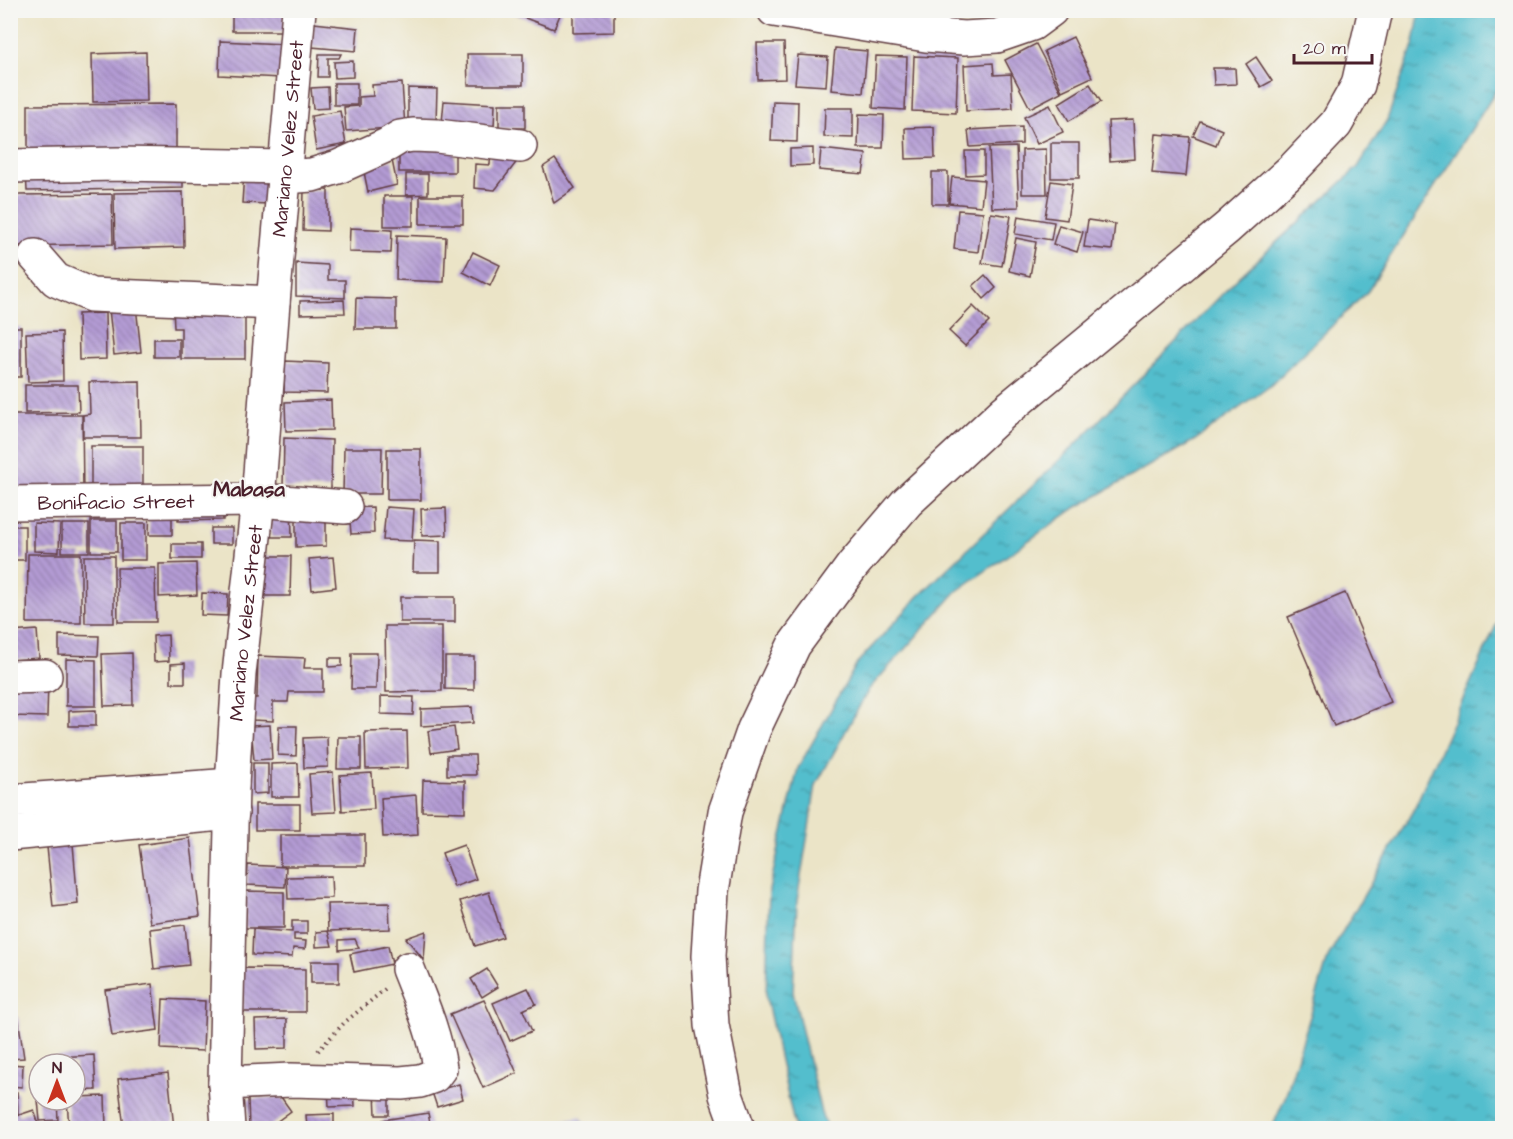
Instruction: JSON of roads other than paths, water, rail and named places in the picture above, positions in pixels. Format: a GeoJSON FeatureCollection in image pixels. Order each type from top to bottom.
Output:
{"type":"FeatureCollection","features":[{"type":"Feature","properties":{"kind":"street","name":"Mariano Velez Street"},"geometry":{"type":"LineString","coordinates":[[228,1128],[225,1083],[232,799],[238,674],[258,500],[299,10]]}},
{"type":"Feature","properties":{"kind":"street"},"geometry":{"type":"LineString","coordinates":[[789,12],[928,23],[964,38],[997,36],[1032,24],[1051,10]]}},
{"type":"Feature","properties":{"kind":"street"},"geometry":{"type":"LineString","coordinates":[[738,1128],[726,1095],[712,1025],[708,956],[712,891],[725,812],[754,729],[794,645],[853,565],[908,502],[1004,412],[1227,228],[1294,168],[1336,124],[1358,85],[1375,10]]}},
{"type":"Feature","properties":{"kind":"street"},"geometry":{"type":"LineString","coordinates":[[10,166],[118,164],[312,175],[338,167],[400,137],[413,135],[520,146]]}},
{"type":"Feature","properties":{"kind":"street"},"geometry":{"type":"LineString","coordinates":[[35,256],[56,280],[91,295],[273,303]]}},
{"type":"Feature","properties":{"kind":"street","name":"Bonifacio Street"},"geometry":{"type":"LineString","coordinates":[[10,504],[258,500],[345,507]]}},
{"type":"Feature","properties":{"kind":"street"},"geometry":{"type":"LineString","coordinates":[[10,677],[45,676]]}},
{"type":"Feature","properties":{"kind":"street"},"geometry":{"type":"LineString","coordinates":[[10,801],[232,799]]}},
{"type":"Feature","properties":{"kind":"street"},"geometry":{"type":"LineString","coordinates":[[10,834],[232,799]]}},
{"type":"Feature","properties":{"kind":"street"},"geometry":{"type":"LineString","coordinates":[[225,1083],[291,1080],[401,1083],[420,1081],[434,1076],[440,1068],[438,1054],[427,1013],[408,969]]}},
{"type":"Feature","properties":{"kind":"water"},"geometry":{"type":"Polygon","coordinates":[[[1420,10],[1502,11],[1502,72],[1498,88],[1368,291],[1270,386],[1195,440],[1072,510],[957,591],[869,689],[816,785],[797,900],[793,992],[821,1113],[827,1128],[795,1128],[766,997],[769,890],[798,768],[858,662],[918,597],[1077,443],[1238,278],[1358,167],[1387,120],[1414,43],[1420,10]]]}},
{"type":"Feature","properties":{"kind":"water"},"geometry":{"type":"Polygon","coordinates":[[[1502,612],[1502,1128],[1272,1128],[1285,1098],[1329,955],[1414,809],[1502,612]]]}},
{"type":"Feature","properties":{"kind":"district","name":"Mabasa"},"geometry":{"type":"Point","coordinates":[249,489]}}]}
